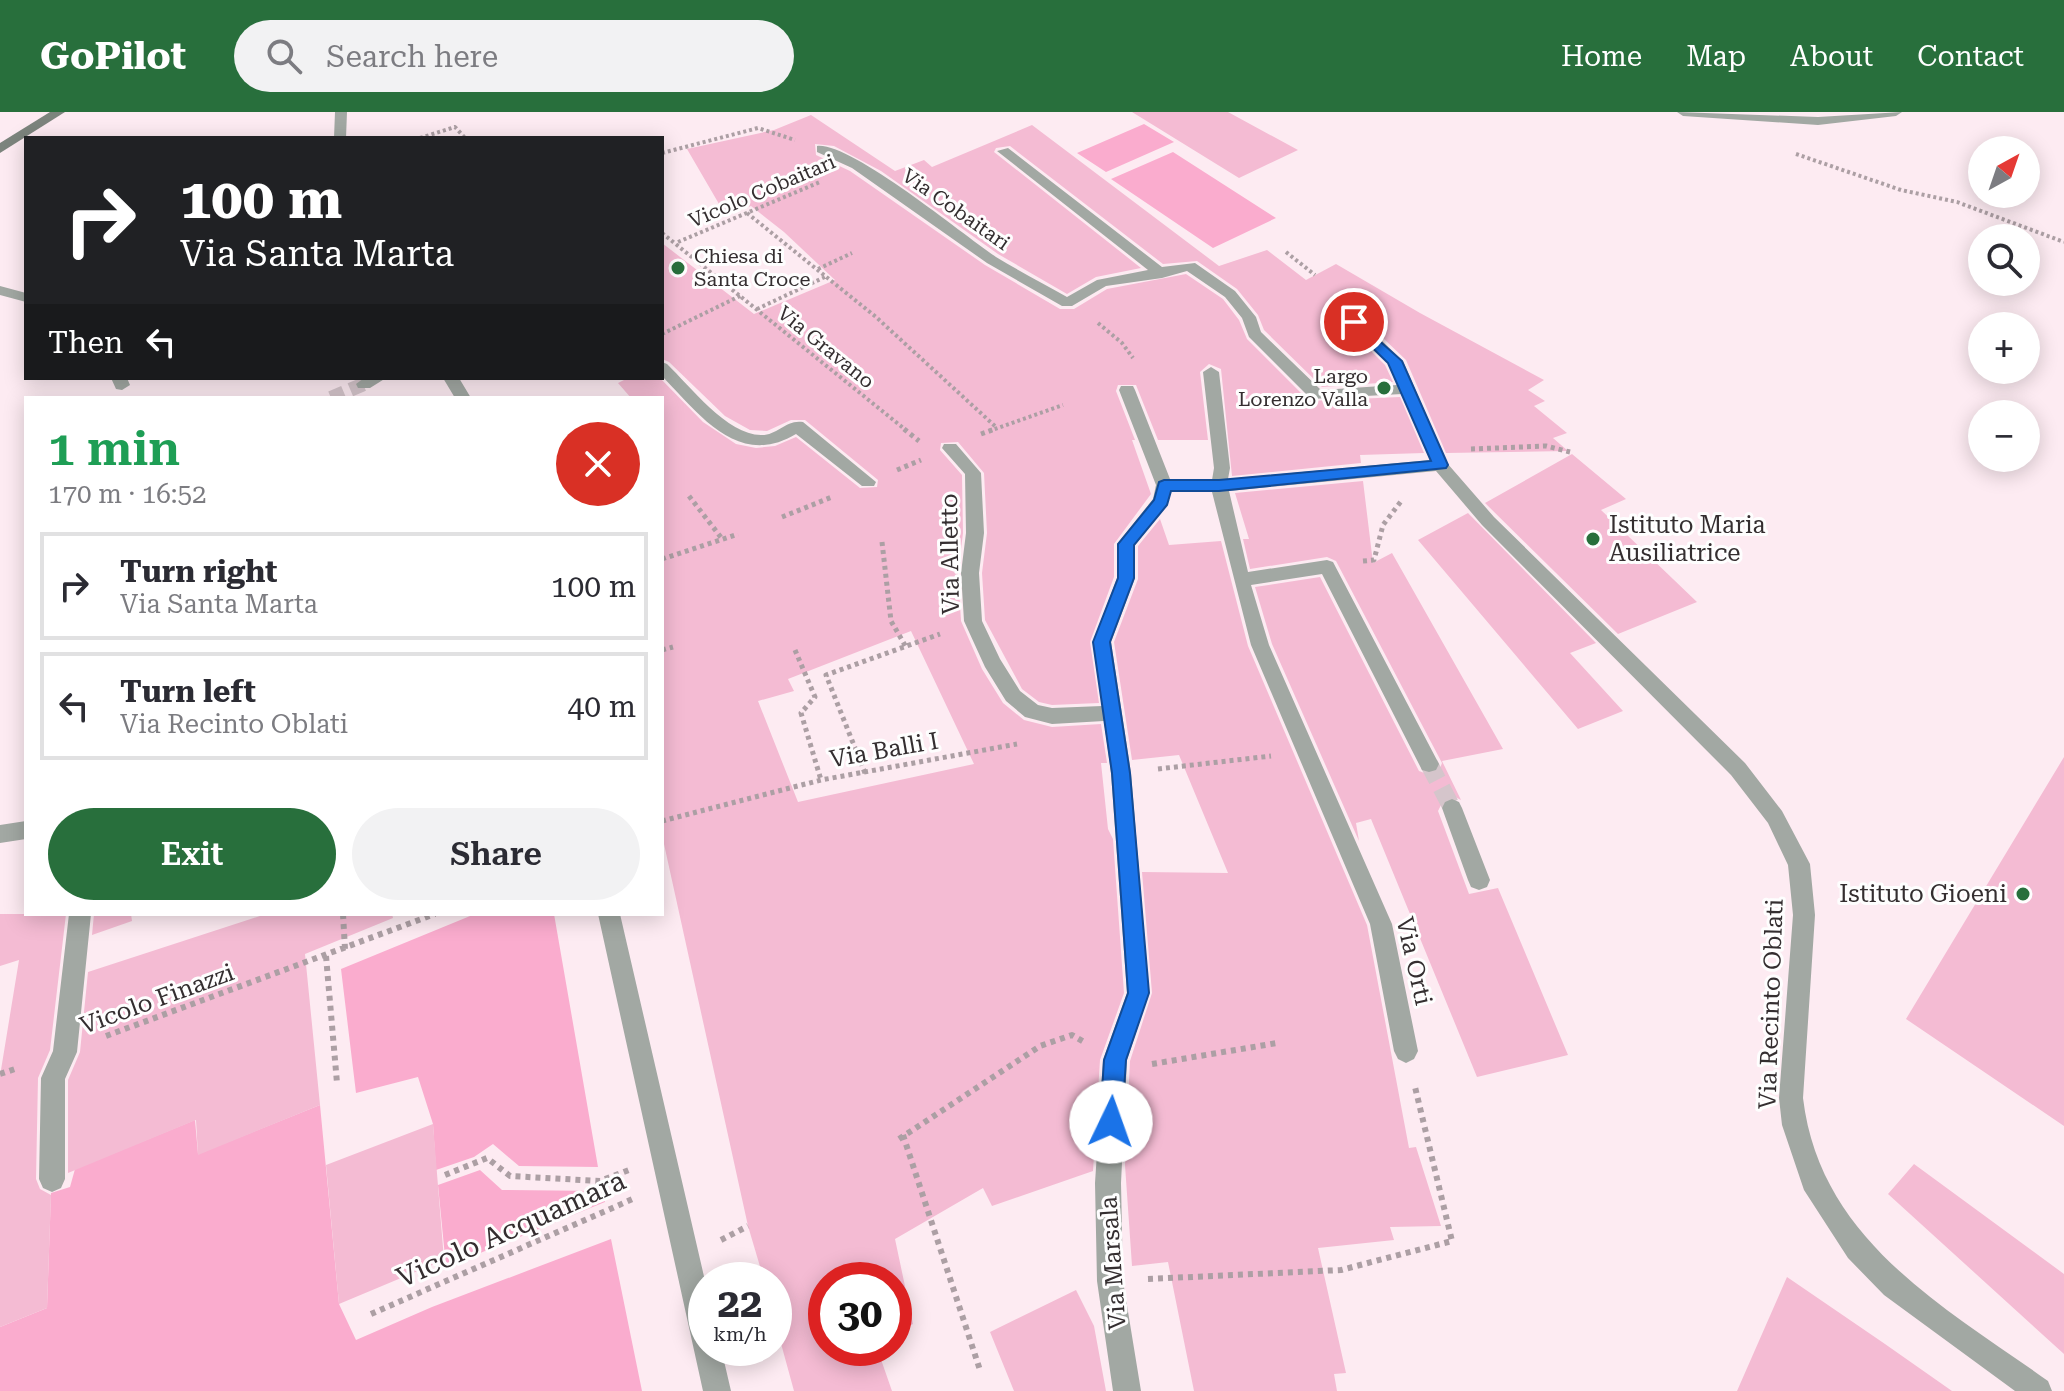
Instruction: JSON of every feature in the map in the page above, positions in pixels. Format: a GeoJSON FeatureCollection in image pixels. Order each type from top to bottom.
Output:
{"type":"FeatureCollection","features":[{"type":"Feature","properties":{"kind":"main road"},"geometry":{"type":"LineString","coordinates":[[0,149],[59,112]]}},
{"type":"Feature","properties":{"kind":"street"},"geometry":{"type":"LineString","coordinates":[[340,136],[341,112]]}},
{"type":"Feature","properties":{"kind":"street"},"geometry":{"type":"LineString","coordinates":[[1683,112],[1818,121],[1896,112]]}},
{"type":"Feature","properties":{"kind":"street","name":"Via Cobaitari"},"geometry":{"type":"LineString","coordinates":[[822,149],[857,165],[992,260],[1067,303]]}},
{"type":"Feature","properties":{"kind":"street"},"geometry":{"type":"LineString","coordinates":[[1003,151],[1162,274]]}},
{"type":"Feature","properties":{"kind":"street"},"geometry":{"type":"LineString","coordinates":[[1067,303],[1102,283],[1162,274],[1190,266],[1230,294],[1249,317],[1254,334],[1317,395],[1407,389],[1395,361],[1354,322]]}},
{"type":"Feature","properties":{"kind":"street"},"geometry":{"type":"LineString","coordinates":[[0,290],[24,297]]}},
{"type":"Feature","properties":{"kind":"street"},"geometry":{"type":"LineString","coordinates":[[664,369],[737,438],[762,442],[797,426],[868,482]]}},
{"type":"Feature","properties":{"kind":"street","name":"Via Orti"},"geometry":{"type":"LineString","coordinates":[[1211,372],[1221,456],[1219,486],[1241,580],[1260,645],[1381,924],[1406,1051]]}},
{"type":"Feature","properties":{"kind":"street","name":"Via Recinto Oblati"},"geometry":{"type":"LineString","coordinates":[[1407,389],[1440,465],[1488,521],[1738,769],[1775,817],[1799,864],[1804,915],[1791,1098],[1794,1125],[1813,1181],[1857,1249],[1893,1286],[2038,1391]]}},
{"type":"Feature","properties":{"kind":"street"},"geometry":{"type":"LineString","coordinates":[[1127,390],[1164,485],[1219,486],[1440,465]]}},
{"type":"Feature","properties":{"kind":"street","name":"Via Alletto"},"geometry":{"type":"LineString","coordinates":[[950,448],[973,473],[975,533],[970,573],[973,621],[992,662],[1021,705],[1052,716],[1113,713]]}},
{"type":"Feature","properties":{"kind":"street","name":"Via Marsala"},"geometry":{"type":"LineString","coordinates":[[1127,1391],[1110,1281],[1108,1183],[1115,1060],[1138,993],[1121,773],[1102,642],[1126,578],[1126,544],[1161,501],[1164,485]]}},
{"type":"Feature","properties":{"kind":"street"},"geometry":{"type":"LineString","coordinates":[[1241,580],[1327,567],[1429,764]]}},
{"type":"Feature","properties":{"kind":"street"},"geometry":{"type":"LineString","coordinates":[[1452,808],[1479,880]]}},
{"type":"Feature","properties":{"kind":"street"},"geometry":{"type":"LineString","coordinates":[[0,834],[24,830]]}},
{"type":"Feature","properties":{"kind":"street"},"geometry":{"type":"LineString","coordinates":[[52,1179],[53,1078],[65,1052],[80,916]]}},
{"type":"Feature","properties":{"kind":"street"},"geometry":{"type":"LineString","coordinates":[[609,916],[688,1265]]}},
{"type":"Feature","properties":{"kind":"street"},"geometry":{"type":"LineString","coordinates":[[712,1366],[717,1391]]}},
{"type":"Feature","properties":{"kind":"path"},"geometry":{"type":"LineString","coordinates":[[426,136],[455,127],[463,136]]}},
{"type":"Feature","properties":{"kind":"path"},"geometry":{"type":"LineString","coordinates":[[664,152],[758,128],[799,141]]}},
{"type":"Feature","properties":{"kind":"path"},"geometry":{"type":"LineString","coordinates":[[1796,154],[1901,190],[1957,202],[2064,242]]}},
{"type":"Feature","properties":{"kind":"path","name":"Vicolo Cobaitari"},"geometry":{"type":"LineString","coordinates":[[678,243],[857,165]]}},
{"type":"Feature","properties":{"kind":"path"},"geometry":{"type":"LineString","coordinates":[[747,213],[876,317],[996,427],[1063,405]]}},
{"type":"Feature","properties":{"kind":"path","name":"Via Gravano"},"geometry":{"type":"LineString","coordinates":[[664,234],[923,444]]}},
{"type":"Feature","properties":{"kind":"path"},"geometry":{"type":"LineString","coordinates":[[1286,252],[1315,275]]}},
{"type":"Feature","properties":{"kind":"path"},"geometry":{"type":"LineString","coordinates":[[818,269],[852,253]]}},
{"type":"Feature","properties":{"kind":"path"},"geometry":{"type":"LineString","coordinates":[[757,309],[827,276]]}},
{"type":"Feature","properties":{"kind":"path"},"geometry":{"type":"LineString","coordinates":[[664,333],[742,295]]}},
{"type":"Feature","properties":{"kind":"path"},"geometry":{"type":"LineString","coordinates":[[1067,303],[1122,343],[1136,363]]}},
{"type":"Feature","properties":{"kind":"path"},"geometry":{"type":"LineString","coordinates":[[1488,448],[1546,446],[1570,452]]}},
{"type":"Feature","properties":{"kind":"path"},"geometry":{"type":"LineString","coordinates":[[782,517],[922,460]]}},
{"type":"Feature","properties":{"kind":"path"},"geometry":{"type":"LineString","coordinates":[[689,496],[723,540]]}},
{"type":"Feature","properties":{"kind":"path"},"geometry":{"type":"LineString","coordinates":[[1378,544],[1383,525]]}},
{"type":"Feature","properties":{"kind":"path"},"geometry":{"type":"LineString","coordinates":[[664,558],[738,534]]}},
{"type":"Feature","properties":{"kind":"path"},"geometry":{"type":"LineString","coordinates":[[882,542],[891,621],[906,647]]}},
{"type":"Feature","properties":{"kind":"path"},"geometry":{"type":"LineString","coordinates":[[865,773],[826,675],[973,621]]}},
{"type":"Feature","properties":{"kind":"path"},"geometry":{"type":"LineString","coordinates":[[664,649],[673,647]]}},
{"type":"Feature","properties":{"kind":"path"},"geometry":{"type":"LineString","coordinates":[[795,650],[815,697],[801,713],[821,780]]}},
{"type":"Feature","properties":{"kind":"path","name":"Via Balli I"},"geometry":{"type":"LineString","coordinates":[[664,820],[821,780],[1030,741]]}},
{"type":"Feature","properties":{"kind":"path"},"geometry":{"type":"LineString","coordinates":[[1121,773],[1308,751]]}},
{"type":"Feature","properties":{"kind":"path"},"geometry":{"type":"LineString","coordinates":[[343,916],[345,949]]}},
{"type":"Feature","properties":{"kind":"path","name":"Vicolo Finazzi"},"geometry":{"type":"LineString","coordinates":[[0,1074],[430,916]]}},
{"type":"Feature","properties":{"kind":"path"},"geometry":{"type":"LineString","coordinates":[[326,956],[337,1083]]}},
{"type":"Feature","properties":{"kind":"path"},"geometry":{"type":"LineString","coordinates":[[980,1370],[901,1137],[1040,1046],[1072,1035]]}},
{"type":"Feature","properties":{"kind":"path"},"geometry":{"type":"LineString","coordinates":[[1115,1060],[1145,1065],[1277,1043]]}},
{"type":"Feature","properties":{"kind":"path"},"geometry":{"type":"LineString","coordinates":[[1110,1281],[1341,1270],[1452,1241],[1406,1051]]}},
{"type":"Feature","properties":{"kind":"path"},"geometry":{"type":"LineString","coordinates":[[445,1175],[487,1158],[510,1176],[600,1181],[663,1155]]}},
{"type":"Feature","properties":{"kind":"path","name":"Vicolo Acquamara"},"geometry":{"type":"LineString","coordinates":[[371,1314],[606,1209],[669,1185]]}},
{"type":"Feature","properties":{"kind":"shaded area"},"geometry":{"type":"Polygon","coordinates":[[[1144,124],[1174,142],[1106,172],[1077,153],[1144,124]]]}},
{"type":"Feature","properties":{"kind":"shaded area"},"geometry":{"type":"Polygon","coordinates":[[[1173,152],[1276,218],[1213,248],[1111,179],[1173,152]]]}},
{"type":"Feature","properties":{"kind":"shaded area"},"geometry":{"type":"Polygon","coordinates":[[[470,916],[554,916],[598,1167],[519,1166],[493,1144],[474,1157],[436,1170],[433,1124],[418,1077],[356,1093],[341,969],[470,916]]]}},
{"type":"Feature","properties":{"kind":"shaded area"},"geometry":{"type":"Polygon","coordinates":[[[320,1105],[339,1304],[356,1340],[432,1307],[611,1239],[642,1391],[0,1391],[0,1327],[47,1308],[51,1193],[70,1187],[75,1169],[195,1120],[198,1154],[320,1105]]]}},
{"type":"Feature","properties":{"kind":"shaded area"},"geometry":{"type":"Polygon","coordinates":[[[480,1170],[502,1190],[602,1191],[605,1202],[446,1267],[438,1185],[480,1170]]]}},
{"type":"Feature","properties":{"kind":"building"},"geometry":{"type":"Polygon","coordinates":[[[1132,112],[1228,112],[1298,150],[1239,178],[1132,112]]]}},
{"type":"Feature","properties":{"kind":"building"},"geometry":{"type":"Polygon","coordinates":[[[811,115],[895,171],[924,160],[932,167],[1032,125],[1219,266],[1267,250],[1306,280],[1336,264],[1544,380],[1528,390],[1545,401],[1534,406],[1567,433],[1553,438],[1568,451],[1446,453],[1406,360],[1361,317],[1347,317],[1347,327],[1385,365],[1393,382],[1322,387],[1264,330],[1258,315],[1237,289],[1197,261],[1163,264],[1010,146],[996,148],[994,152],[1141,268],[1096,277],[1067,294],[998,254],[881,171],[834,146],[815,144],[816,155],[850,171],[985,265],[1060,309],[1074,309],[1107,289],[1186,274],[1223,299],[1239,320],[1247,339],[1309,401],[1400,397],[1424,453],[1360,455],[1361,463],[1232,476],[1221,369],[1209,364],[1200,372],[1208,440],[1158,440],[1136,385],[1118,385],[1116,391],[1151,494],[1114,544],[1114,577],[1090,642],[1099,703],[1052,705],[1039,702],[1022,689],[985,620],[982,573],[987,533],[984,473],[958,442],[941,443],[940,450],[962,475],[963,533],[958,573],[961,621],[982,669],[1003,703],[1024,720],[1052,727],[1101,724],[1107,763],[1101,763],[1108,829],[1113,839],[1124,993],[1100,1060],[1093,1171],[992,1206],[983,1188],[895,1239],[900,1262],[808,1262],[808,1366],[883,1366],[892,1391],[794,1391],[787,1366],[792,1366],[792,1262],[759,1262],[748,1226],[664,844],[664,396],[629,396],[618,383],[624,380],[662,380],[703,422],[736,444],[756,448],[775,446],[796,437],[860,488],[877,487],[878,480],[805,420],[791,420],[767,431],[750,430],[725,416],[664,360],[664,245],[754,314],[835,280],[751,206],[726,216],[687,149],[774,130],[811,115]],[[911,631],[788,679],[794,691],[758,701],[798,802],[974,764],[911,631]]]}},
{"type":"Feature","properties":{"kind":"building","name":"Istituto Maria Ausiliatrice"},"geometry":{"type":"Polygon","coordinates":[[[1572,454],[1626,499],[1601,510],[1697,602],[1618,634],[1485,503],[1572,454]]]}},
{"type":"Feature","properties":{"kind":"building"},"geometry":{"type":"Polygon","coordinates":[[[1363,481],[1373,563],[1392,553],[1503,749],[1442,761],[1461,800],[1453,796],[1444,799],[1438,811],[1469,894],[1498,888],[1568,1055],[1477,1077],[1371,819],[1356,823],[1359,841],[1272,644],[1255,587],[1320,577],[1419,771],[1430,775],[1439,771],[1442,763],[1336,561],[1327,557],[1250,569],[1243,539],[1249,539],[1235,493],[1363,481]]]}},
{"type":"Feature","properties":{"kind":"building"},"geometry":{"type":"Polygon","coordinates":[[[1468,513],[1596,643],[1570,653],[1623,711],[1578,729],[1418,540],[1468,513]]]}},
{"type":"Feature","properties":{"kind":"building"},"geometry":{"type":"Polygon","coordinates":[[[1160,519],[1169,545],[1221,541],[1248,646],[1367,925],[1409,1148],[1416,1147],[1441,1226],[1390,1227],[1394,1240],[1318,1248],[1346,1373],[1334,1374],[1337,1391],[1194,1391],[1168,1262],[1132,1266],[1125,1165],[1130,1061],[1152,993],[1142,872],[1228,873],[1179,755],[1132,760],[1114,642],[1138,579],[1138,546],[1160,519]]]}},
{"type":"Feature","properties":{"kind":"building","name":"Istituto Gioeni"},"geometry":{"type":"Polygon","coordinates":[[[2064,757],[2064,1126],[1906,1019],[2064,757]]]}},
{"type":"Feature","properties":{"kind":"building"},"geometry":{"type":"Polygon","coordinates":[[[0,914],[66,916],[50,1050],[38,1078],[36,1179],[40,1189],[51,1195],[47,1308],[0,1327],[0,1076],[19,960],[0,966],[0,914]]]}},
{"type":"Feature","properties":{"kind":"building"},"geometry":{"type":"Polygon","coordinates":[[[94,916],[131,916],[132,921],[92,935],[94,916]]]}},
{"type":"Feature","properties":{"kind":"building"},"geometry":{"type":"Polygon","coordinates":[[[260,916],[393,918],[305,954],[320,1105],[198,1155],[196,1120],[68,1173],[68,1080],[80,1052],[88,972],[260,916]]]}},
{"type":"Feature","properties":{"kind":"building"},"geometry":{"type":"Polygon","coordinates":[[[433,1124],[444,1260],[339,1304],[326,1165],[433,1124]]]}},
{"type":"Feature","properties":{"kind":"building"},"geometry":{"type":"Polygon","coordinates":[[[1914,1164],[2064,1274],[2064,1354],[1888,1194],[1914,1164]]]}},
{"type":"Feature","properties":{"kind":"building"},"geometry":{"type":"Polygon","coordinates":[[[1787,1277],[1885,1344],[1952,1391],[1737,1391],[1787,1277]]]}},
{"type":"Feature","properties":{"kind":"building"},"geometry":{"type":"Polygon","coordinates":[[[1076,1290],[1094,1326],[1106,1391],[1014,1391],[990,1332],[1076,1290]]]}},
{"type":"Feature","properties":{"kind":"tunnel"},"geometry":{"type":"LineString","coordinates":[[336,396],[364,384]]}},
{"type":"Feature","properties":{"kind":"tunnel"},"geometry":{"type":"LineString","coordinates":[[1429,764],[1452,808]]}},
{"type":"Feature","properties":{"kind":"place","name":"Chiesa di Santa Croce"},"geometry":{"type":"Point","coordinates":[678,268]}},
{"type":"Feature","properties":{"kind":"place","name":"Largo Lorenzo Valla"},"geometry":{"type":"Point","coordinates":[1384,388]}},
{"type":"Feature","properties":{"kind":"place","name":"Istituto Maria Ausiliatrice"},"geometry":{"type":"Point","coordinates":[1593,539]}},
{"type":"Feature","properties":{"kind":"place","name":"Istituto Gioeni"},"geometry":{"type":"Point","coordinates":[2023,894]}},
{"type":"Feature","properties":{"kind":"route"},"geometry":{"type":"LineString","coordinates":[[1111,1122],[1115,1060],[1138,993],[1121,773],[1102,642],[1126,578],[1126,544],[1161,501],[1164,485],[1219,486],[1440,465],[1395,361],[1354,322]]}}]}
